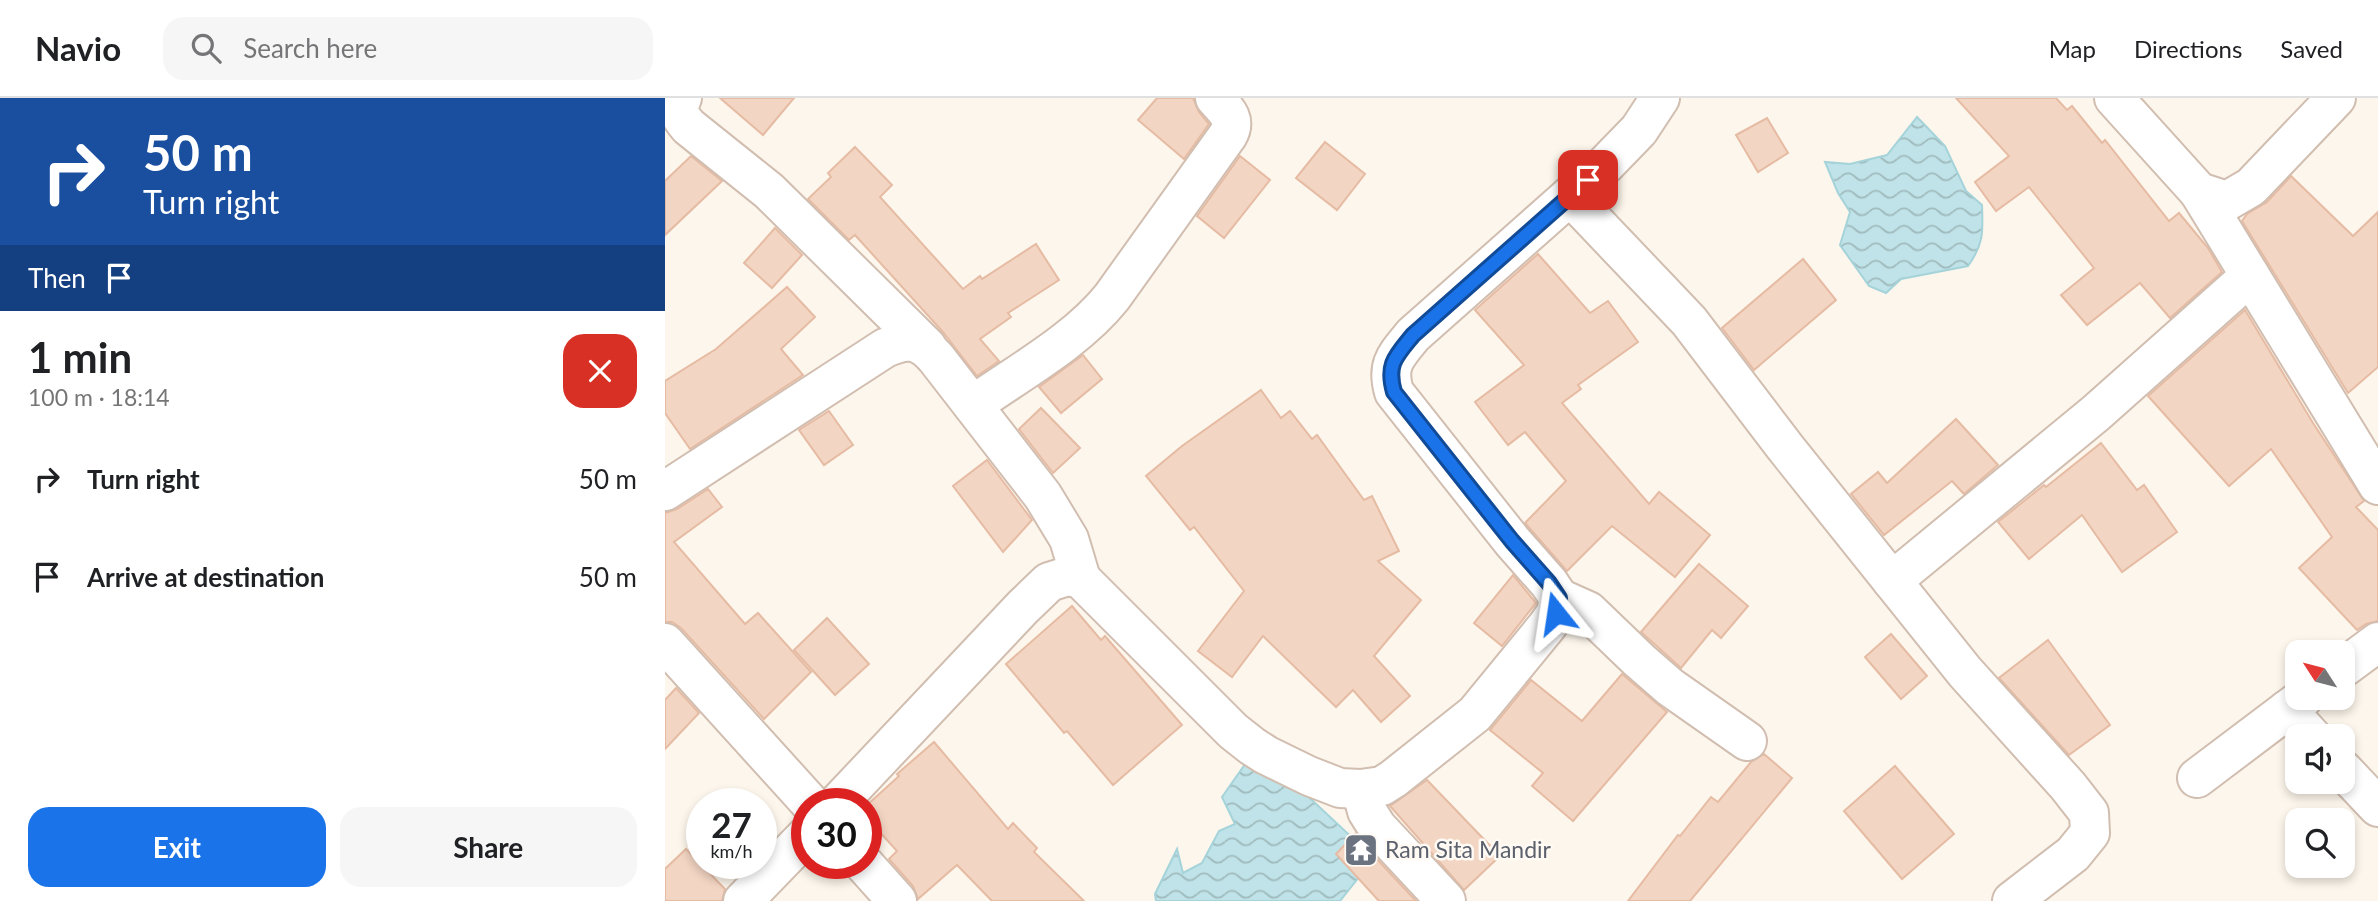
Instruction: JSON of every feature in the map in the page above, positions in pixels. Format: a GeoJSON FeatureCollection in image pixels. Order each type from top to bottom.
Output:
{"type":"FeatureCollection","features":[{"type":"Feature","properties":{"kind":"street"},"geometry":{"type":"LineString","coordinates":[[681,98],[678,110],[681,119],[769,191],[926,347],[1043,496],[1062,526],[1081,579],[1224,722],[1252,746],[1309,776],[1340,788],[1382,786],[1475,713],[1547,626],[1556,613],[1559,598]]}},
{"type":"Feature","properties":{"kind":"street"},"geometry":{"type":"LineString","coordinates":[[973,405],[1058,345],[1093,318],[1112,298],[1233,127],[1228,114],[1215,98]]}},
{"type":"Feature","properties":{"kind":"street"},"geometry":{"type":"LineString","coordinates":[[1660,98],[1639,130],[1413,335],[1392,365],[1389,376],[1394,392],[1559,598],[1588,611],[1630,653],[1670,687],[1747,741]]}},
{"type":"Feature","properties":{"kind":"street"},"geometry":{"type":"LineString","coordinates":[[2114,98],[2199,192],[2378,485]]}},
{"type":"Feature","properties":{"kind":"street"},"geometry":{"type":"LineString","coordinates":[[2199,192],[2227,201],[2251,187],[2336,98]]}},
{"type":"Feature","properties":{"kind":"street"},"geometry":{"type":"LineString","coordinates":[[1570,195],[1689,321],[1784,447],[1965,672],[2089,813],[2090,833],[2073,854],[2012,901]]}},
{"type":"Feature","properties":{"kind":"street"},"geometry":{"type":"LineString","coordinates":[[1892,581],[2097,413],[2250,276]]}},
{"type":"Feature","properties":{"kind":"street"},"geometry":{"type":"LineString","coordinates":[[665,491],[885,348],[901,341],[913,341],[926,347]]}},
{"type":"Feature","properties":{"kind":"street"},"geometry":{"type":"LineString","coordinates":[[852,788],[1049,582],[1068,576],[1081,579]]}},
{"type":"Feature","properties":{"kind":"street"},"geometry":{"type":"LineString","coordinates":[[2355,659],[2378,642]]}},
{"type":"Feature","properties":{"kind":"street"},"geometry":{"type":"LineString","coordinates":[[665,643],[796,788]]}},
{"type":"Feature","properties":{"kind":"street"},"geometry":{"type":"LineString","coordinates":[[2197,778],[2301,715]]}},
{"type":"Feature","properties":{"kind":"street"},"geometry":{"type":"LineString","coordinates":[[2355,783],[2378,807]]}},
{"type":"Feature","properties":{"kind":"street"},"geometry":{"type":"LineString","coordinates":[[1361,789],[1367,811],[1377,827],[1446,901]]}},
{"type":"Feature","properties":{"kind":"street"},"geometry":{"type":"LineString","coordinates":[[743,901],[791,852]]}},
{"type":"Feature","properties":{"kind":"street"},"geometry":{"type":"LineString","coordinates":[[877,879],[897,901]]}},
{"type":"Feature","properties":{"kind":"water"},"geometry":{"type":"Polygon","coordinates":[[[1917,117],[1945,146],[1966,191],[1982,205],[1981,237],[1968,266],[1901,279],[1886,293],[1869,286],[1840,245],[1850,212],[1838,193],[1825,162],[1850,164],[1887,155],[1917,117]]]}},
{"type":"Feature","properties":{"kind":"water"},"geometry":{"type":"Polygon","coordinates":[[[1248,760],[1298,787],[1374,858],[1340,901],[1156,901],[1155,894],[1177,849],[1183,873],[1202,863],[1219,831],[1235,824],[1222,797],[1248,760]]]}},
{"type":"Feature","properties":{"kind":"building"},"geometry":{"type":"Polygon","coordinates":[[[720,98],[794,98],[763,135],[720,98]]]}},
{"type":"Feature","properties":{"kind":"building"},"geometry":{"type":"Polygon","coordinates":[[[1157,98],[1193,98],[1199,112],[1209,124],[1184,159],[1138,120],[1157,98]]]}},
{"type":"Feature","properties":{"kind":"building"},"geometry":{"type":"Polygon","coordinates":[[[1956,98],[2056,98],[2067,110],[2072,106],[2102,143],[2105,140],[2169,221],[2179,213],[2208,248],[2222,272],[2170,318],[2140,283],[2087,325],[2061,295],[2094,268],[2029,187],[1996,211],[1975,182],[2009,156],[1956,98]]]}},
{"type":"Feature","properties":{"kind":"building"},"geometry":{"type":"Polygon","coordinates":[[[1767,118],[1788,153],[1758,172],[1736,135],[1767,118]]]}},
{"type":"Feature","properties":{"kind":"building"},"geometry":{"type":"Polygon","coordinates":[[[1325,142],[1365,174],[1337,210],[1296,178],[1325,142]]]}},
{"type":"Feature","properties":{"kind":"building"},"geometry":{"type":"Polygon","coordinates":[[[855,147],[892,185],[880,197],[963,289],[980,276],[982,279],[1036,244],[1059,280],[1008,313],[1011,317],[980,339],[999,361],[977,376],[942,331],[855,235],[849,240],[808,199],[831,177],[828,173],[855,147]]]}},
{"type":"Feature","properties":{"kind":"building"},"geometry":{"type":"Polygon","coordinates":[[[691,156],[722,181],[665,235],[665,181],[691,156]]]}},
{"type":"Feature","properties":{"kind":"building"},"geometry":{"type":"Polygon","coordinates":[[[1240,156],[1270,180],[1224,238],[1197,216],[1240,156]]]}},
{"type":"Feature","properties":{"kind":"building"},"geometry":{"type":"Polygon","coordinates":[[[2291,176],[2353,236],[2378,212],[2378,367],[2348,393],[2242,221],[2247,214],[2267,202],[2291,176]]]}},
{"type":"Feature","properties":{"kind":"building"},"geometry":{"type":"Polygon","coordinates":[[[775,228],[802,255],[772,288],[744,263],[775,228]]]}},
{"type":"Feature","properties":{"kind":"building"},"geometry":{"type":"Polygon","coordinates":[[[1538,254],[1590,313],[1608,301],[1638,342],[1578,385],[1581,389],[1562,403],[1649,504],[1659,492],[1710,535],[1675,577],[1612,526],[1567,571],[1525,523],[1566,481],[1525,432],[1508,445],[1475,402],[1524,365],[1475,310],[1538,254]]]}},
{"type":"Feature","properties":{"kind":"building"},"geometry":{"type":"Polygon","coordinates":[[[1803,259],[1836,300],[1754,370],[1722,328],[1803,259]]]}},
{"type":"Feature","properties":{"kind":"building"},"geometry":{"type":"Polygon","coordinates":[[[787,287],[815,317],[781,349],[803,375],[690,449],[665,413],[665,381],[716,349],[787,287]]]}},
{"type":"Feature","properties":{"kind":"building"},"geometry":{"type":"Polygon","coordinates":[[[2245,310],[2364,501],[2356,507],[2378,530],[2378,621],[2357,630],[2299,568],[2332,537],[2271,449],[2229,486],[2148,396],[2245,310]]]}},
{"type":"Feature","properties":{"kind":"building"},"geometry":{"type":"Polygon","coordinates":[[[1083,355],[1102,379],[1061,413],[1039,387],[1083,355]]]}},
{"type":"Feature","properties":{"kind":"building"},"geometry":{"type":"Polygon","coordinates":[[[1261,390],[1281,418],[1290,411],[1312,439],[1317,435],[1364,500],[1372,496],[1399,551],[1378,561],[1421,600],[1374,656],[1410,696],[1381,722],[1353,690],[1336,707],[1263,636],[1232,677],[1198,651],[1244,591],[1194,527],[1190,530],[1146,476],[1182,446],[1261,390]]]}},
{"type":"Feature","properties":{"kind":"building"},"geometry":{"type":"Polygon","coordinates":[[[1041,408],[1080,448],[1053,473],[1019,429],[1041,408]]]}},
{"type":"Feature","properties":{"kind":"building"},"geometry":{"type":"Polygon","coordinates":[[[829,411],[853,445],[824,465],[799,430],[829,411]]]}},
{"type":"Feature","properties":{"kind":"building"},"geometry":{"type":"Polygon","coordinates":[[[1956,419],[1998,465],[1964,494],[1952,481],[1884,535],[1851,494],[1878,472],[1887,483],[1956,419]]]}},
{"type":"Feature","properties":{"kind":"building"},"geometry":{"type":"Polygon","coordinates":[[[2101,443],[2137,490],[2144,485],[2177,532],[2122,572],[2082,515],[2029,559],[1998,522],[2101,443]]]}},
{"type":"Feature","properties":{"kind":"building"},"geometry":{"type":"Polygon","coordinates":[[[987,460],[1032,520],[1003,552],[953,486],[987,460]]]}},
{"type":"Feature","properties":{"kind":"building"},"geometry":{"type":"Polygon","coordinates":[[[708,489],[722,507],[674,542],[745,624],[758,613],[811,672],[764,719],[681,628],[672,622],[665,622],[665,513],[677,509],[708,489]]]}},
{"type":"Feature","properties":{"kind":"building"},"geometry":{"type":"Polygon","coordinates":[[[1699,564],[1748,606],[1721,638],[1712,630],[1681,668],[1641,632],[1699,564]]]}},
{"type":"Feature","properties":{"kind":"building"},"geometry":{"type":"Polygon","coordinates":[[[1513,575],[1536,603],[1502,646],[1474,623],[1513,575]]]}},
{"type":"Feature","properties":{"kind":"building"},"geometry":{"type":"Polygon","coordinates":[[[1072,606],[1101,640],[1105,636],[1182,725],[1113,785],[1067,731],[1064,733],[1006,664],[1072,606]]]}},
{"type":"Feature","properties":{"kind":"building"},"geometry":{"type":"Polygon","coordinates":[[[827,618],[869,664],[835,695],[794,650],[827,618]]]}},
{"type":"Feature","properties":{"kind":"building"},"geometry":{"type":"Polygon","coordinates":[[[1891,634],[1927,676],[1901,699],[1865,657],[1891,634]]]}},
{"type":"Feature","properties":{"kind":"building"},"geometry":{"type":"Polygon","coordinates":[[[2048,640],[2110,725],[2069,755],[1999,678],[2048,640]]]}},
{"type":"Feature","properties":{"kind":"building"},"geometry":{"type":"Polygon","coordinates":[[[1622,674],[1667,712],[1573,821],[1532,786],[1543,773],[1490,730],[1531,680],[1582,721],[1622,674]]]}},
{"type":"Feature","properties":{"kind":"building"},"geometry":{"type":"Polygon","coordinates":[[[676,688],[699,713],[665,749],[665,700],[676,688]]]}},
{"type":"Feature","properties":{"kind":"building"},"geometry":{"type":"Polygon","coordinates":[[[934,742],[1008,829],[1013,823],[1037,848],[1034,852],[1084,901],[992,901],[957,865],[918,899],[913,886],[889,859],[897,851],[882,835],[882,791],[899,776],[897,774],[934,742]]]}},
{"type":"Feature","properties":{"kind":"building"},"geometry":{"type":"Polygon","coordinates":[[[1764,754],[1792,778],[1690,901],[1628,901],[1711,797],[1718,802],[1751,762],[1764,754]]]}},
{"type":"Feature","properties":{"kind":"building"},"geometry":{"type":"Polygon","coordinates":[[[1895,766],[1954,834],[1902,879],[1844,811],[1895,766]]]}},
{"type":"Feature","properties":{"kind":"building"},"geometry":{"type":"Polygon","coordinates":[[[1427,780],[1500,856],[1464,890],[1390,806],[1427,780]]]}},
{"type":"Feature","properties":{"kind":"building"},"geometry":{"type":"Polygon","coordinates":[[[1355,834],[1416,901],[1379,901],[1336,854],[1355,834]]]}},
{"type":"Feature","properties":{"kind":"building"},"geometry":{"type":"Polygon","coordinates":[[[686,849],[686,879],[715,879],[725,889],[722,901],[665,901],[665,869],[686,849]]]}},
{"type":"Feature","properties":{"kind":"place","name":"Ram Sita Mandir"},"geometry":{"type":"Point","coordinates":[1361,850]}},
{"type":"Feature","properties":{"kind":"route"},"geometry":{"type":"LineString","coordinates":[[1556,613],[1559,598],[1549,583],[1512,541],[1394,392],[1389,376],[1403,346],[1413,335],[1588,180]]}}]}
